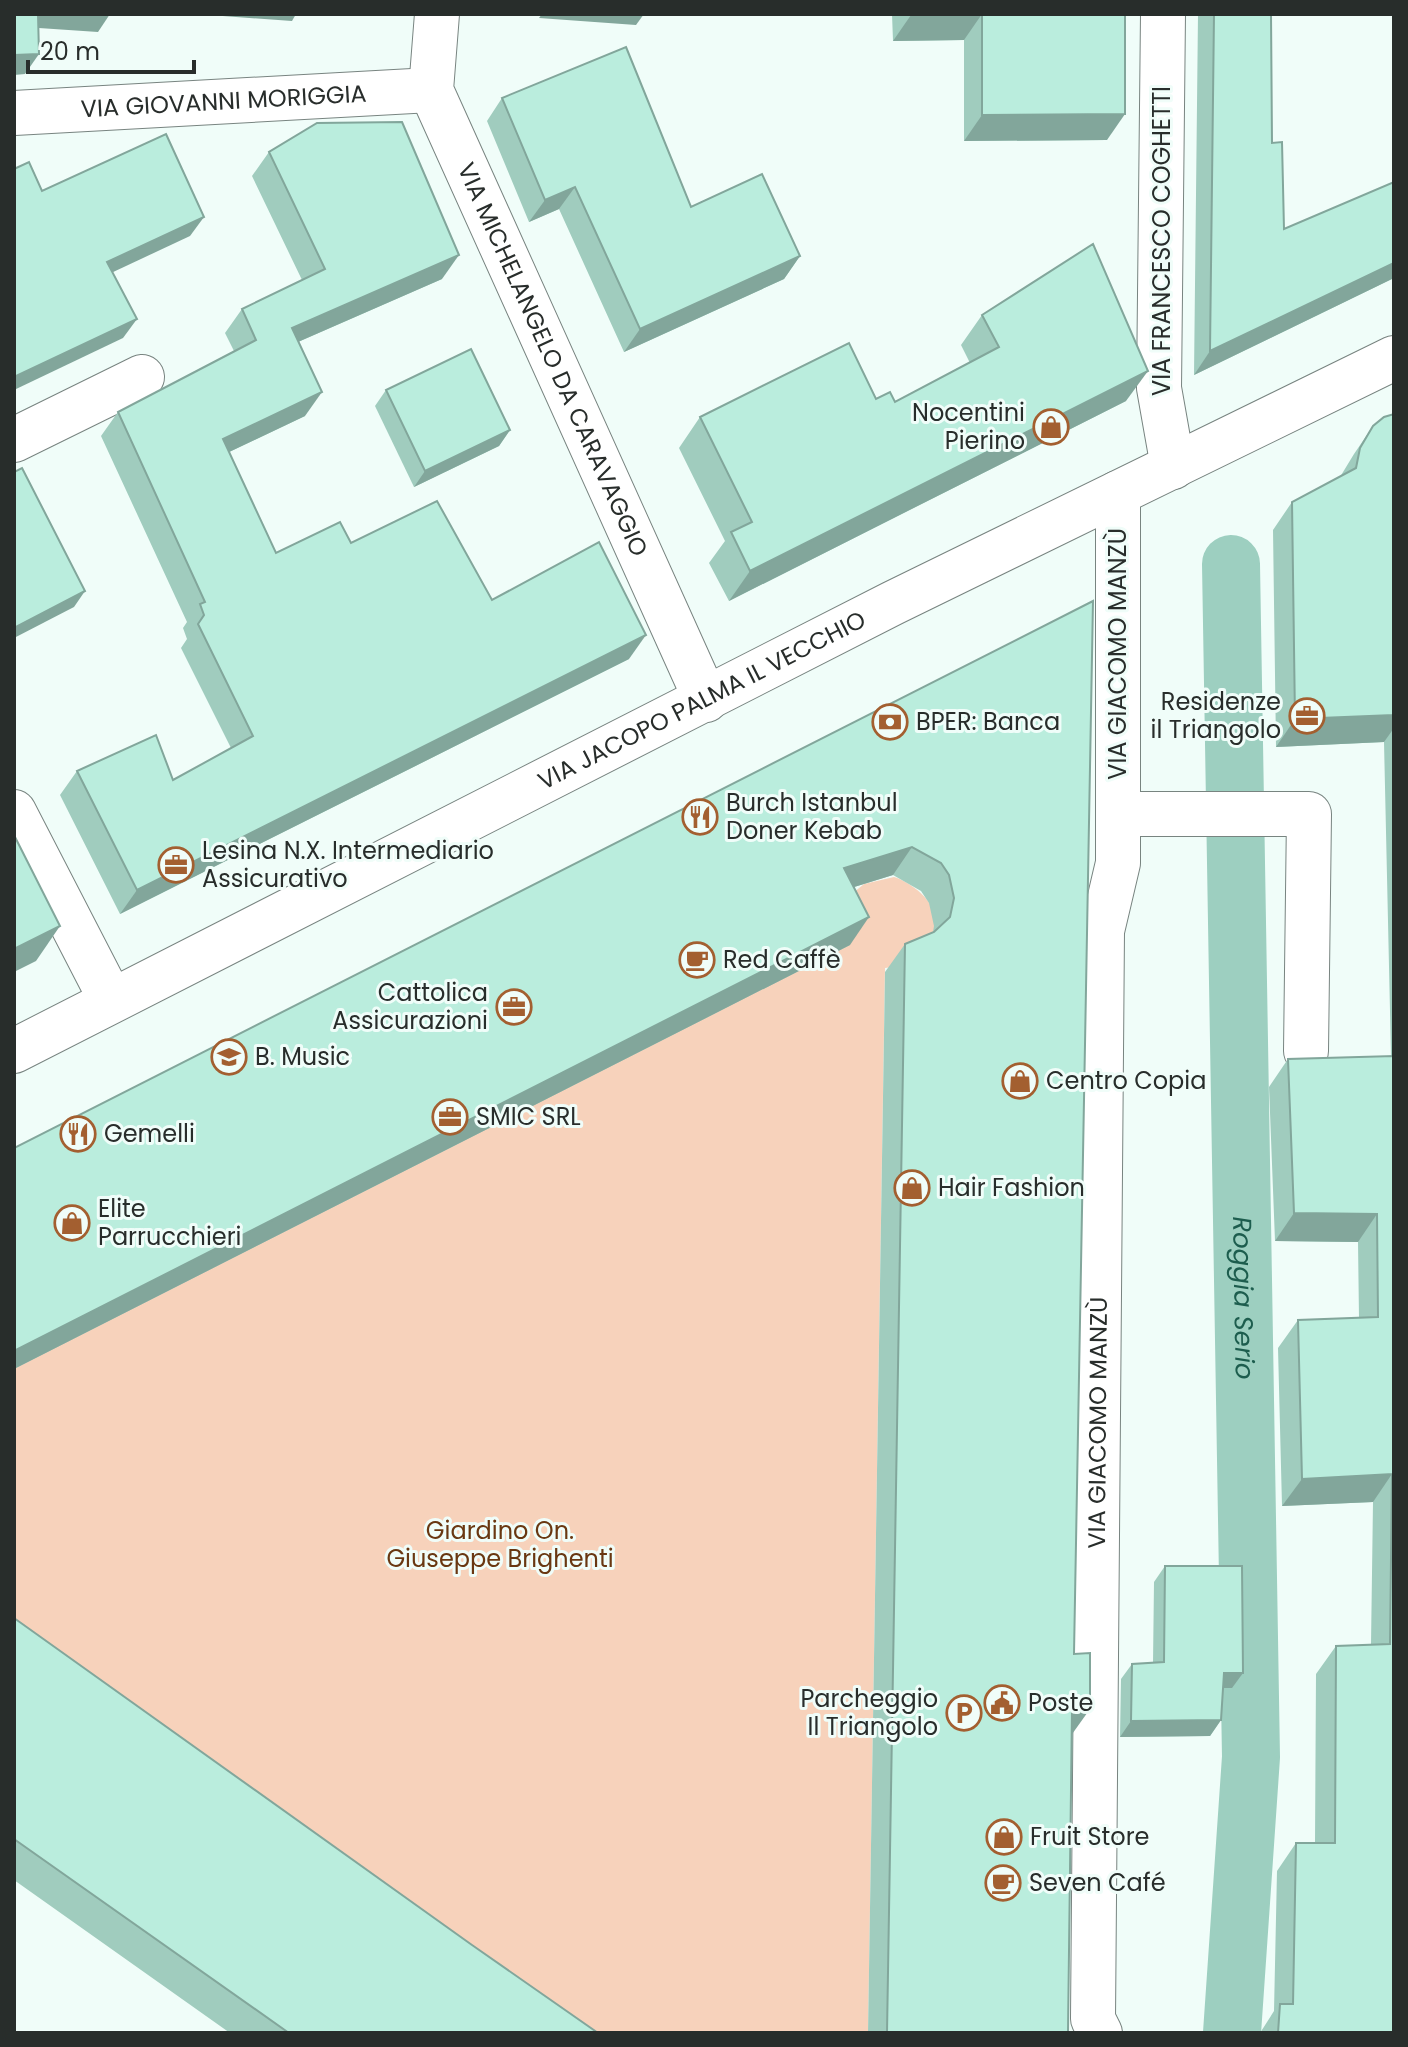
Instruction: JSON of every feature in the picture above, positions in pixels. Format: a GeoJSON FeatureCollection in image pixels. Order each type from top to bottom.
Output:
{"type":"FeatureCollection","features":[{"type":"Feature","properties":{"kind":"street","name":"VIA MICHELANGELO DA CARAVAGGIO"},"geometry":{"type":"LineString","coordinates":[[437,14],[431,90],[706,700]]}},
{"type":"Feature","properties":{"kind":"street","name":"VIA FRANCESCO COGHETTI"},"geometry":{"type":"LineString","coordinates":[[1163,14],[1159,388],[1173,467]]}},
{"type":"Feature","properties":{"kind":"street","name":"VIA GIOVANNI MORIGGIA"},"geometry":{"type":"LineString","coordinates":[[14,113],[431,90]]}},
{"type":"Feature","properties":{"kind":"street","name":"VIA JACOPO PALMA IL VECCHIO"},"geometry":{"type":"LineString","coordinates":[[14,1051],[1118,493],[1394,358]]}},
{"type":"Feature","properties":{"kind":"street"},"geometry":{"type":"LineString","coordinates":[[14,440],[142,377]]}},
{"type":"Feature","properties":{"kind":"street","name":"VIA GIACOMO MANZÙ"},"geometry":{"type":"LineString","coordinates":[[1100,2033],[1093,2019],[1093,2003],[1102,931],[1118,863],[1118,493]]}},
{"type":"Feature","properties":{"kind":"street"},"geometry":{"type":"LineString","coordinates":[[14,812],[111,1000]]}},
{"type":"Feature","properties":{"kind":"street","name":"VIA GIACOMO MANZÙ"},"geometry":{"type":"LineString","coordinates":[[1118,814],[1309,814],[1306,1051]]}},
{"type":"Feature","properties":{"kind":"green space","name":"Giardino On. Giuseppe Brighenti"},"geometry":{"type":"Polygon","coordinates":[[[894,877],[920,892],[936,918],[935,928],[928,939],[899,963],[885,968],[868,2033],[539,2033],[14,1659],[14,1369],[848,897],[864,884],[894,877]]]}},
{"type":"Feature","properties":{"kind":"building"},"geometry":{"type":"Polygon","coordinates":[[[14,14],[38,14],[39,54],[14,55],[14,14]]]}},
{"type":"Feature","properties":{"kind":"building"},"geometry":{"type":"Polygon","coordinates":[[[982,14],[1125,14],[1125,114],[982,115],[982,14]]]}},
{"type":"Feature","properties":{"kind":"building"},"geometry":{"type":"Polygon","coordinates":[[[1214,14],[1271,14],[1272,143],[1282,142],[1284,229],[1394,182],[1394,263],[1210,351],[1214,14]]]}},
{"type":"Feature","properties":{"kind":"building"},"geometry":{"type":"Polygon","coordinates":[[[626,47],[691,207],[762,174],[800,256],[640,329],[575,187],[545,200],[502,98],[626,47]]]}},
{"type":"Feature","properties":{"kind":"building"},"geometry":{"type":"Polygon","coordinates":[[[402,122],[459,255],[292,328],[322,392],[223,439],[276,553],[340,522],[351,543],[437,501],[492,600],[599,542],[646,635],[137,890],[77,771],[156,735],[173,780],[253,736],[198,624],[204,615],[200,604],[205,602],[118,412],[256,340],[242,309],[325,269],[269,152],[317,123],[402,122]]]}},
{"type":"Feature","properties":{"kind":"building"},"geometry":{"type":"Polygon","coordinates":[[[166,134],[204,217],[107,262],[137,319],[14,377],[14,169],[29,162],[42,191],[166,134]]]}},
{"type":"Feature","properties":{"kind":"building"},"geometry":{"type":"Polygon","coordinates":[[[1093,244],[1148,371],[750,571],[731,532],[752,522],[700,417],[849,343],[876,399],[890,392],[895,402],[999,347],[982,315],[1093,244]]]}},
{"type":"Feature","properties":{"kind":"building"},"geometry":{"type":"Polygon","coordinates":[[[471,349],[510,430],[425,471],[386,390],[471,349]]]}},
{"type":"Feature","properties":{"kind":"building"},"geometry":{"type":"Polygon","coordinates":[[[1394,414],[1394,715],[1295,719],[1292,502],[1356,468],[1360,448],[1373,426],[1394,414]]]}},
{"type":"Feature","properties":{"kind":"building"},"geometry":{"type":"Polygon","coordinates":[[[22,468],[85,591],[14,628],[14,472],[22,468]]]}},
{"type":"Feature","properties":{"kind":"building"},"geometry":{"type":"Polygon","coordinates":[[[1093,601],[1074,1654],[1090,1653],[1090,1709],[1072,1709],[1068,2033],[887,2033],[905,944],[934,932],[950,917],[954,898],[949,875],[941,863],[912,847],[844,868],[869,917],[14,1351],[14,1148],[1093,601]]]}},
{"type":"Feature","properties":{"kind":"building"},"geometry":{"type":"Polygon","coordinates":[[[14,835],[60,926],[14,949],[14,835]]]}},
{"type":"Feature","properties":{"kind":"building"},"geometry":{"type":"Polygon","coordinates":[[[1394,1056],[1394,2033],[1278,2033],[1280,2004],[1293,2004],[1296,1843],[1335,1843],[1336,1646],[1390,1644],[1392,1474],[1302,1479],[1298,1320],[1378,1317],[1377,1214],[1294,1213],[1288,1059],[1394,1056]]]}},
{"type":"Feature","properties":{"kind":"building"},"geometry":{"type":"Polygon","coordinates":[[[1165,1566],[1242,1566],[1243,1673],[1224,1673],[1221,1720],[1131,1721],[1132,1664],[1164,1662],[1165,1566]]]}},
{"type":"Feature","properties":{"kind":"building"},"geometry":{"type":"Polygon","coordinates":[[[14,1618],[598,2033],[289,2033],[14,1839],[14,1618]]]}},
{"type":"Feature","properties":{"kind":"waterway","name":"Roggia Serio"},"geometry":{"type":"LineString","coordinates":[[1231,564],[1251,1757],[1232,2033]]}},
{"type":"Feature","properties":{"kind":"place","name":"Nocentini Pierino"},"geometry":{"type":"Point","coordinates":[1051,427]}},
{"type":"Feature","properties":{"kind":"place","name":"Residenze il Triangolo"},"geometry":{"type":"Point","coordinates":[1307,716]}},
{"type":"Feature","properties":{"kind":"place","name":"BPER: Banca"},"geometry":{"type":"Point","coordinates":[890,722]}},
{"type":"Feature","properties":{"kind":"place","name":"Burch Istanbul Doner Kebab"},"geometry":{"type":"Point","coordinates":[700,817]}},
{"type":"Feature","properties":{"kind":"place","name":"Lesina N.X. Intermediario Assicurativo"},"geometry":{"type":"Point","coordinates":[176,865]}},
{"type":"Feature","properties":{"kind":"place","name":"Red Caffè"},"geometry":{"type":"Point","coordinates":[697,960]}},
{"type":"Feature","properties":{"kind":"place","name":"Cattolica Assicurazioni"},"geometry":{"type":"Point","coordinates":[514,1007]}},
{"type":"Feature","properties":{"kind":"place","name":"B. Music"},"geometry":{"type":"Point","coordinates":[229,1057]}},
{"type":"Feature","properties":{"kind":"place","name":"Centro Copia"},"geometry":{"type":"Point","coordinates":[1020,1081]}},
{"type":"Feature","properties":{"kind":"place","name":"SMIC SRL"},"geometry":{"type":"Point","coordinates":[450,1117]}},
{"type":"Feature","properties":{"kind":"place","name":"Gemelli"},"geometry":{"type":"Point","coordinates":[78,1134]}},
{"type":"Feature","properties":{"kind":"place","name":"Hair Fashion"},"geometry":{"type":"Point","coordinates":[912,1188]}},
{"type":"Feature","properties":{"kind":"place","name":"Elite Parrucchieri"},"geometry":{"type":"Point","coordinates":[72,1223]}},
{"type":"Feature","properties":{"kind":"place","name":"Poste"},"geometry":{"type":"Point","coordinates":[1002,1703]}},
{"type":"Feature","properties":{"kind":"place","name":"Parcheggio Il Triangolo"},"geometry":{"type":"Point","coordinates":[964,1713]}},
{"type":"Feature","properties":{"kind":"place","name":"Fruit Store"},"geometry":{"type":"Point","coordinates":[1004,1837]}},
{"type":"Feature","properties":{"kind":"place","name":"Seven Café"},"geometry":{"type":"Point","coordinates":[1003,1883]}}]}
